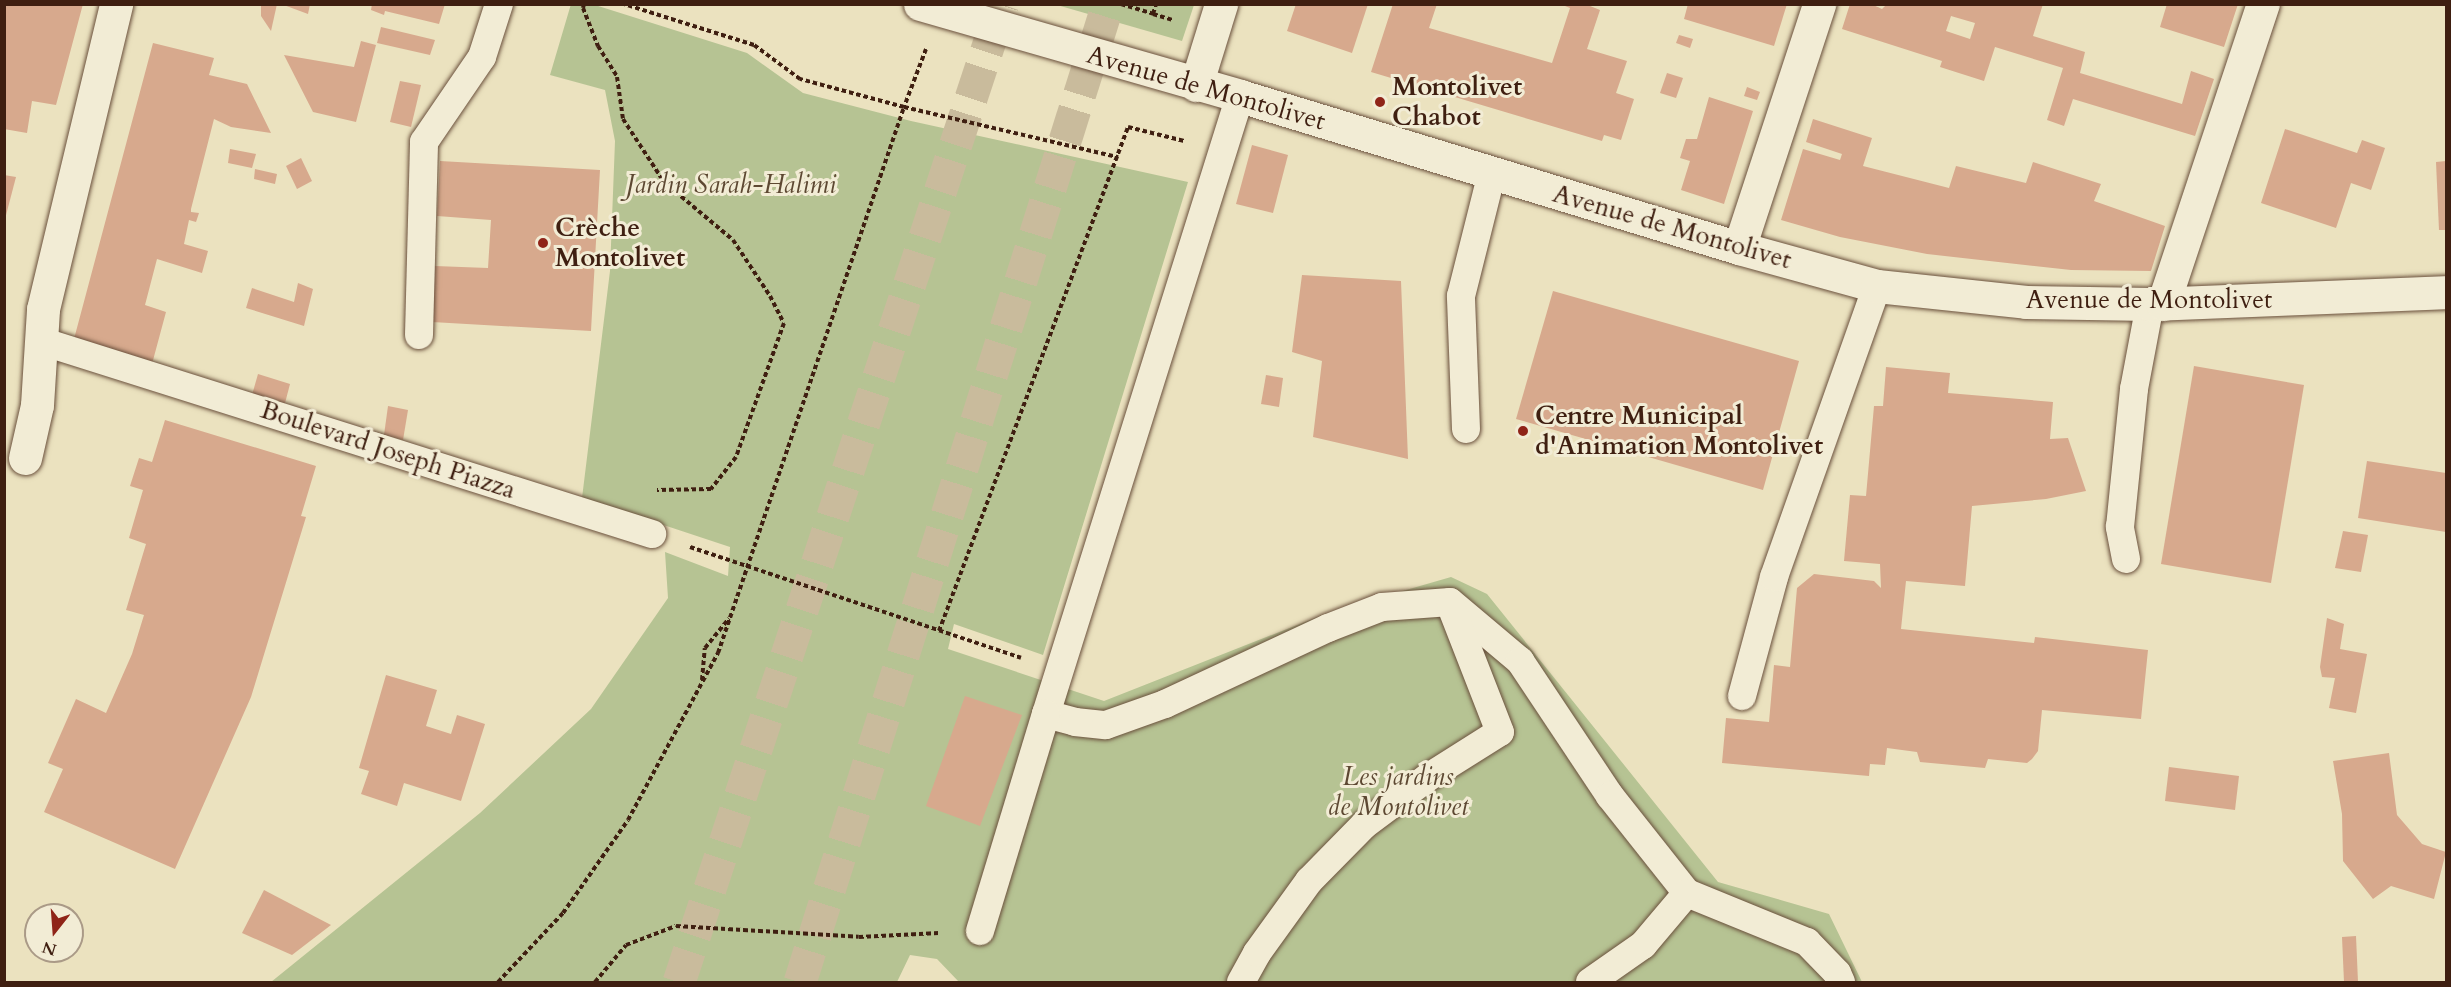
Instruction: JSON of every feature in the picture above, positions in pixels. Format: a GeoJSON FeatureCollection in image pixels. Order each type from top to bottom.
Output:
{"type":"FeatureCollection","features":[{"type":"Feature","properties":{"kind":"street"},"geometry":{"type":"LineString","coordinates":[[25,458],[37,405],[43,309],[116,4]]}},
{"type":"Feature","properties":{"kind":"street","name":"Avenue de Montolivet"},"geometry":{"type":"LineString","coordinates":[[920,4],[1240,96],[1739,248],[1877,286],[2026,302],[2156,304],[2446,292]]}},
{"type":"Feature","properties":{"kind":"street"},"geometry":{"type":"LineString","coordinates":[[1196,85],[1221,4]]}},
{"type":"Feature","properties":{"kind":"street"},"geometry":{"type":"LineString","coordinates":[[1739,248],[1819,4]]}},
{"type":"Feature","properties":{"kind":"street"},"geometry":{"type":"LineString","coordinates":[[2156,304],[2263,4]]}},
{"type":"Feature","properties":{"kind":"lane"},"geometry":{"type":"LineString","coordinates":[[419,335],[424,142],[482,57],[499,4]]}},
{"type":"Feature","properties":{"kind":"lane"},"geometry":{"type":"LineString","coordinates":[[980,931],[1059,671],[1240,96]]}},
{"type":"Feature","properties":{"kind":"lane"},"geometry":{"type":"LineString","coordinates":[[1466,429],[1461,296],[1492,173]]}},
{"type":"Feature","properties":{"kind":"lane"},"geometry":{"type":"LineString","coordinates":[[1742,696],[1774,578],[1877,286]]}},
{"type":"Feature","properties":{"kind":"lane"},"geometry":{"type":"LineString","coordinates":[[2126,559],[2120,527],[2134,388],[2156,304]]}},
{"type":"Feature","properties":{"kind":"lane","name":"Boulevard Joseph Piazza"},"geometry":{"type":"LineString","coordinates":[[41,341],[652,534]]}},
{"type":"Feature","properties":{"kind":"lane"},"geometry":{"type":"LineString","coordinates":[[1046,714],[1075,722],[1106,725],[1165,704],[1328,628],[1382,607],[1450,602],[1520,661],[1610,796],[1687,893],[1807,942],[1837,973],[1840,982]]}},
{"type":"Feature","properties":{"kind":"lane"},"geometry":{"type":"LineString","coordinates":[[1241,982],[1257,953],[1309,881],[1364,825],[1427,778],[1500,732],[1450,602]]}},
{"type":"Feature","properties":{"kind":"lane"},"geometry":{"type":"LineString","coordinates":[[1590,982],[1643,945],[1687,893]]}},
{"type":"Feature","properties":{"kind":"path"},"geometry":{"type":"LineString","coordinates":[[584,4],[598,46],[617,77],[623,119],[664,182],[734,240],[770,296],[784,323],[736,457],[711,489],[667,492],[630,486],[617,523]]}},
{"type":"Feature","properties":{"kind":"path"},"geometry":{"type":"LineString","coordinates":[[624,4],[754,45],[800,79],[904,107],[1118,157]]}},
{"type":"Feature","properties":{"kind":"path"},"geometry":{"type":"LineString","coordinates":[[1121,4],[1153,14],[1156,4]]}},
{"type":"Feature","properties":{"kind":"path"},"geometry":{"type":"LineString","coordinates":[[498,982],[563,914],[628,820],[717,653],[749,567],[904,107],[927,47]]}},
{"type":"Feature","properties":{"kind":"path"},"geometry":{"type":"LineString","coordinates":[[939,631],[1128,126],[1222,152]]}},
{"type":"Feature","properties":{"kind":"path"},"geometry":{"type":"LineString","coordinates":[[652,534],[1059,671]]}},
{"type":"Feature","properties":{"kind":"path"},"geometry":{"type":"LineString","coordinates":[[701,683],[705,648],[731,615]]}},
{"type":"Feature","properties":{"kind":"path"},"geometry":{"type":"LineString","coordinates":[[595,982],[626,945],[676,926],[859,937],[980,931]]}},
{"type":"Feature","properties":{"kind":"green space"},"geometry":{"type":"Polygon","coordinates":[[[571,4],[595,5],[747,53],[803,93],[911,121],[1188,182],[1043,655],[954,624],[948,649],[1104,701],[1330,612],[1451,577],[1487,594],[1718,882],[1829,914],[1862,982],[959,982],[937,959],[910,955],[897,982],[271,982],[480,813],[591,709],[668,598],[665,552],[728,576],[730,547],[582,498],[610,271],[615,141],[605,90],[550,75],[571,4]]]}},
{"type":"Feature","properties":{"kind":"green space"},"geometry":{"type":"Polygon","coordinates":[[[1057,5],[1194,5],[1182,41],[1057,5]]]}},
{"type":"Feature","properties":{"kind":"building"},"geometry":{"type":"Polygon","coordinates":[[[4,4],[83,4],[56,105],[32,101],[27,133],[4,129],[4,4]]]}},
{"type":"Feature","properties":{"kind":"building"},"geometry":{"type":"Polygon","coordinates":[[[261,4],[277,4],[271,31],[261,16],[261,4]]]}},
{"type":"Feature","properties":{"kind":"building"},"geometry":{"type":"Polygon","coordinates":[[[281,4],[310,4],[308,14],[281,4]]]}},
{"type":"Feature","properties":{"kind":"building"},"geometry":{"type":"Polygon","coordinates":[[[372,4],[445,4],[439,24],[385,11],[384,15],[371,10],[372,4]]]}},
{"type":"Feature","properties":{"kind":"building"},"geometry":{"type":"Polygon","coordinates":[[[1296,4],[1368,4],[1352,53],[1287,31],[1296,4]]]}},
{"type":"Feature","properties":{"kind":"building"},"geometry":{"type":"Polygon","coordinates":[[[1393,4],[1437,4],[1429,28],[1552,63],[1570,8],[1560,4],[1585,4],[1600,10],[1587,49],[1627,61],[1616,93],[1634,99],[1621,140],[1604,135],[1602,141],[1371,72],[1393,4]]]}},
{"type":"Feature","properties":{"kind":"building"},"geometry":{"type":"Polygon","coordinates":[[[1688,4],[1787,4],[1774,46],[1684,19],[1688,4]]]}},
{"type":"Feature","properties":{"kind":"building"},"geometry":{"type":"Polygon","coordinates":[[[1850,4],[1871,4],[1882,9],[1887,4],[2043,4],[2033,36],[2085,52],[2080,73],[2182,104],[2191,71],[2214,79],[2195,136],[2073,99],[2064,126],[2047,120],[2063,68],[1995,47],[1984,81],[1940,67],[1942,61],[1842,29],[1850,4]],[[1951,16],[1946,31],[1970,39],[1975,23],[1951,16]]]}},
{"type":"Feature","properties":{"kind":"building"},"geometry":{"type":"Polygon","coordinates":[[[2167,4],[2238,4],[2224,47],[2160,27],[2167,4]]]}},
{"type":"Feature","properties":{"kind":"building"},"geometry":{"type":"Polygon","coordinates":[[[381,27],[435,40],[430,55],[377,43],[381,27]]]}},
{"type":"Feature","properties":{"kind":"building"},"geometry":{"type":"Polygon","coordinates":[[[1679,35],[1693,39],[1690,48],[1676,43],[1679,35]]]}},
{"type":"Feature","properties":{"kind":"building"},"geometry":{"type":"Polygon","coordinates":[[[361,41],[376,45],[356,122],[313,112],[284,55],[354,67],[361,41]]]}},
{"type":"Feature","properties":{"kind":"building"},"geometry":{"type":"Polygon","coordinates":[[[153,43],[214,58],[209,75],[247,84],[271,133],[231,127],[214,119],[191,209],[191,212],[199,213],[196,222],[189,220],[184,244],[208,251],[202,273],[157,259],[145,305],[166,312],[152,364],[74,339],[153,43]]]}},
{"type":"Feature","properties":{"kind":"building"},"geometry":{"type":"Polygon","coordinates":[[[1667,73],[1683,78],[1676,98],[1660,93],[1667,73]]]}},
{"type":"Feature","properties":{"kind":"building"},"geometry":{"type":"Polygon","coordinates":[[[400,81],[421,85],[411,127],[390,122],[400,81]]]}},
{"type":"Feature","properties":{"kind":"building"},"geometry":{"type":"Polygon","coordinates":[[[1747,87],[1760,92],[1757,100],[1744,96],[1747,87]]]}},
{"type":"Feature","properties":{"kind":"building"},"geometry":{"type":"Polygon","coordinates":[[[1709,97],[1753,111],[1724,204],[1681,190],[1690,161],[1680,158],[1686,139],[1697,139],[1709,97]]]}},
{"type":"Feature","properties":{"kind":"building"},"geometry":{"type":"Polygon","coordinates":[[[1813,119],[1872,138],[1863,166],[1949,188],[1956,166],[2026,183],[2033,162],[2101,184],[2094,201],[2165,226],[2151,271],[2071,270],[1927,254],[1840,237],[1781,220],[1803,149],[1840,160],[1842,154],[1806,142],[1813,119]]]}},
{"type":"Feature","properties":{"kind":"building"},"geometry":{"type":"Polygon","coordinates":[[[2285,129],[2357,153],[2362,140],[2385,148],[2371,190],[2351,183],[2336,228],[2261,203],[2285,129]]]}},
{"type":"Feature","properties":{"kind":"building"},"geometry":{"type":"Polygon","coordinates":[[[1252,145],[1288,155],[1273,213],[1236,204],[1252,145]]]}},
{"type":"Feature","properties":{"kind":"building"},"geometry":{"type":"Polygon","coordinates":[[[230,149],[256,154],[252,168],[228,163],[230,149]]]}},
{"type":"Feature","properties":{"kind":"building"},"geometry":{"type":"Polygon","coordinates":[[[301,158],[312,181],[297,189],[286,166],[301,158]]]}},
{"type":"Feature","properties":{"kind":"building","name":"Crèche Montolivet"},"geometry":{"type":"Polygon","coordinates":[[[440,161],[600,170],[591,331],[432,322],[435,266],[488,268],[491,220],[437,216],[440,161]]]}},
{"type":"Feature","properties":{"kind":"building"},"geometry":{"type":"Polygon","coordinates":[[[2446,161],[2446,230],[2439,230],[2436,162],[2446,161]]]}},
{"type":"Feature","properties":{"kind":"building"},"geometry":{"type":"Polygon","coordinates":[[[255,169],[277,174],[275,184],[254,179],[255,169]]]}},
{"type":"Feature","properties":{"kind":"building"},"geometry":{"type":"Polygon","coordinates":[[[4,175],[16,177],[5,219],[4,219],[4,175]]]}},
{"type":"Feature","properties":{"kind":"building"},"geometry":{"type":"Polygon","coordinates":[[[1302,275],[1401,281],[1408,459],[1313,437],[1322,361],[1292,352],[1302,275]]]}},
{"type":"Feature","properties":{"kind":"building"},"geometry":{"type":"Polygon","coordinates":[[[298,283],[313,289],[304,326],[246,308],[252,288],[294,302],[298,283]]]}},
{"type":"Feature","properties":{"kind":"building"},"geometry":{"type":"Polygon","coordinates":[[[1553,291],[1799,361],[1763,490],[1516,419],[1553,291]]]}},
{"type":"Feature","properties":{"kind":"building"},"geometry":{"type":"Polygon","coordinates":[[[2194,366],[2304,385],[2271,583],[2161,564],[2194,366]]]}},
{"type":"Feature","properties":{"kind":"building"},"geometry":{"type":"Polygon","coordinates":[[[1886,367],[1950,373],[1948,393],[2053,402],[2050,439],[2068,438],[2086,491],[2046,499],[1972,506],[1965,586],[1906,581],[1901,629],[2034,643],[2035,637],[2148,650],[2141,719],[2042,710],[2038,751],[2032,759],[2027,763],[1988,759],[1985,768],[1920,762],[1917,752],[1887,748],[1885,765],[1870,764],[1869,776],[1722,763],[1726,718],[1769,722],[1774,665],[1790,667],[1797,588],[1814,574],[1874,581],[1881,588],[1880,564],[1844,561],[1850,495],[1866,496],[1874,406],[1883,406],[1886,367]]]}},
{"type":"Feature","properties":{"kind":"building"},"geometry":{"type":"Polygon","coordinates":[[[258,374],[290,384],[284,407],[252,395],[258,374]]]}},
{"type":"Feature","properties":{"kind":"building"},"geometry":{"type":"Polygon","coordinates":[[[1266,375],[1283,378],[1279,407],[1261,404],[1266,375]]]}},
{"type":"Feature","properties":{"kind":"building"},"geometry":{"type":"Polygon","coordinates":[[[388,406],[408,410],[403,440],[384,435],[388,406]]]}},
{"type":"Feature","properties":{"kind":"building"},"geometry":{"type":"Polygon","coordinates":[[[165,420],[316,466],[301,516],[306,517],[251,697],[175,869],[44,812],[63,769],[48,763],[76,699],[106,713],[132,654],[144,615],[126,610],[146,544],[129,538],[143,490],[130,486],[139,458],[152,462],[165,420]]]}},
{"type":"Feature","properties":{"kind":"building"},"geometry":{"type":"Polygon","coordinates":[[[2367,461],[2446,473],[2446,532],[2358,518],[2367,461]]]}},
{"type":"Feature","properties":{"kind":"building"},"geometry":{"type":"Polygon","coordinates":[[[2343,531],[2368,535],[2361,572],[2335,568],[2343,531]]]}},
{"type":"Feature","properties":{"kind":"building"},"geometry":{"type":"Polygon","coordinates":[[[2327,618],[2344,624],[2340,649],[2367,654],[2356,713],[2329,708],[2335,678],[2322,677],[2320,667],[2327,618]]]}},
{"type":"Feature","properties":{"kind":"building"},"geometry":{"type":"Polygon","coordinates":[[[386,675],[437,690],[426,726],[451,734],[457,715],[485,724],[461,801],[404,783],[397,806],[361,794],[369,771],[359,768],[386,675]]]}},
{"type":"Feature","properties":{"kind":"building"},"geometry":{"type":"Polygon","coordinates":[[[965,696],[1022,715],[980,826],[926,806],[965,696]]]}},
{"type":"Feature","properties":{"kind":"building"},"geometry":{"type":"Polygon","coordinates":[[[2389,753],[2397,815],[2422,844],[2446,852],[2434,899],[2391,886],[2373,899],[2343,861],[2342,814],[2333,761],[2389,753]]]}},
{"type":"Feature","properties":{"kind":"building"},"geometry":{"type":"Polygon","coordinates":[[[2169,767],[2239,776],[2235,810],[2165,801],[2169,767]]]}},
{"type":"Feature","properties":{"kind":"building"},"geometry":{"type":"Polygon","coordinates":[[[264,890],[331,925],[292,955],[242,933],[264,890]]]}},
{"type":"Feature","properties":{"kind":"building"},"geometry":{"type":"Polygon","coordinates":[[[2356,936],[2358,982],[2344,982],[2342,937],[2356,936]]]}},
{"type":"Feature","properties":{"kind":"tunnel"},"geometry":{"type":"LineString","coordinates":[[679,982],[1002,4]]}},
{"type":"Feature","properties":{"kind":"tunnel"},"geometry":{"type":"LineString","coordinates":[[800,982],[1108,4]]}},
{"type":"Feature","properties":{"kind":"place","name":"Montolivet Chabot"},"geometry":{"type":"Point","coordinates":[1380,102]}},
{"type":"Feature","properties":{"kind":"place","name":"Crèche Montolivet"},"geometry":{"type":"Point","coordinates":[543,243]}},
{"type":"Feature","properties":{"kind":"place","name":"Centre Municipal d'Animation Montolivet"},"geometry":{"type":"Point","coordinates":[1523,431]}},
{"type":"Feature","properties":{"kind":"park label","name":"Jardin Sarah-Halimi"},"geometry":{"type":"Point","coordinates":[731,185]}},
{"type":"Feature","properties":{"kind":"park label","name":"Les jardins de Montolivet"},"geometry":{"type":"Point","coordinates":[1398,792]}}]}
